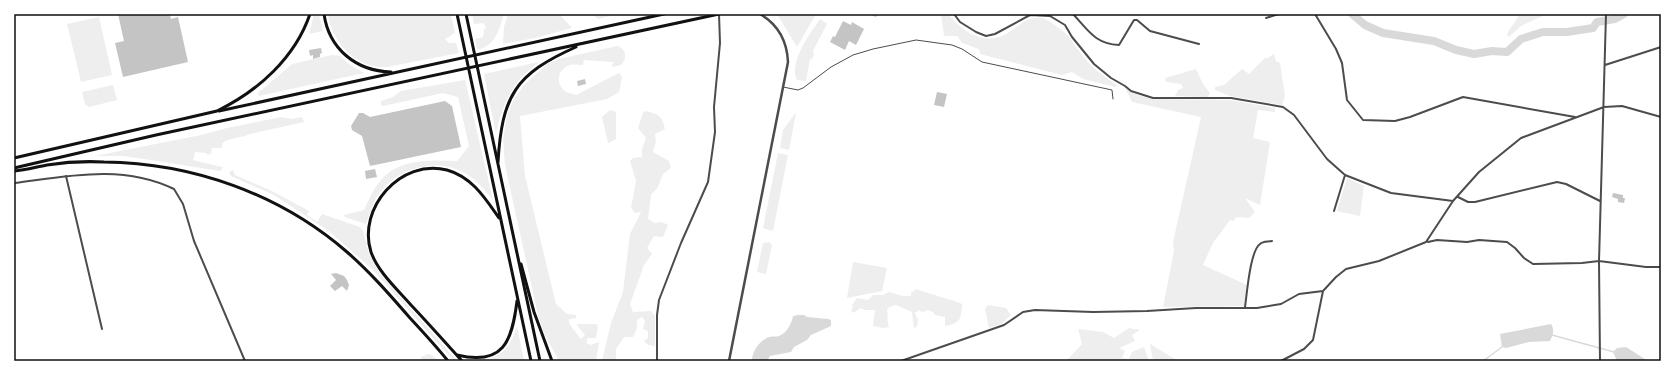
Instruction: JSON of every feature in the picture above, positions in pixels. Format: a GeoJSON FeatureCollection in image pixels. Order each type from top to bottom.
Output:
{"type":"FeatureCollection","features":[{"type":"Feature","properties":{"kind":"main road"},"geometry":{"type":"LineString","coordinates":[[217,111],[244,96],[274,71],[300,38],[310,14]]}},
{"type":"Feature","properties":{"kind":"main road"},"geometry":{"type":"LineString","coordinates":[[324,14],[328,32],[346,56],[359,65],[367,68],[377,71],[397,72]]}},
{"type":"Feature","properties":{"kind":"main road"},"geometry":{"type":"LineString","coordinates":[[457,14],[531,361]]}},
{"type":"Feature","properties":{"kind":"main road"},"geometry":{"type":"LineString","coordinates":[[466,14],[540,361]]}},
{"type":"Feature","properties":{"kind":"main road"},"geometry":{"type":"LineString","coordinates":[[14,158],[217,111],[664,14]]}},
{"type":"Feature","properties":{"kind":"main road"},"geometry":{"type":"LineString","coordinates":[[14,169],[156,135],[719,14]]}},
{"type":"Feature","properties":{"kind":"main road"},"geometry":{"type":"LineString","coordinates":[[498,165],[502,120],[513,94],[523,80],[542,63],[581,44]]}},
{"type":"Feature","properties":{"kind":"main road"},"geometry":{"type":"LineString","coordinates":[[14,169],[74,162],[133,163],[188,172],[241,188],[282,207],[322,233],[347,252],[375,279],[449,361]]}},
{"type":"Feature","properties":{"kind":"main road"},"geometry":{"type":"LineString","coordinates":[[462,361],[391,282],[377,264],[372,253],[369,240],[371,215],[377,202],[392,184],[415,172],[437,168],[453,172],[470,182],[483,194],[500,219]]}},
{"type":"Feature","properties":{"kind":"main road"},"geometry":{"type":"LineString","coordinates":[[516,248],[534,312],[552,361]]}},
{"type":"Feature","properties":{"kind":"main road"},"geometry":{"type":"LineString","coordinates":[[456,355],[479,359],[500,350],[509,338],[512,330],[517,298]]}},
{"type":"Feature","properties":{"kind":"street"},"geometry":{"type":"LineString","coordinates":[[656,361],[657,314],[659,300],[681,243],[708,182],[715,132],[714,107],[720,42],[719,14]]}},
{"type":"Feature","properties":{"kind":"street"},"geometry":{"type":"LineString","coordinates":[[729,361],[788,62],[786,45],[783,37],[772,22],[760,14]]}},
{"type":"Feature","properties":{"kind":"street"},"geometry":{"type":"LineString","coordinates":[[954,14],[960,22],[976,32],[986,36],[995,34],[1030,15],[1041,14],[1050,16],[1065,25],[1072,38],[1094,64],[1111,78],[1132,91],[1153,98],[1231,98],[1283,107],[1294,115],[1327,159],[1345,175],[1391,193],[1453,201]]}},
{"type":"Feature","properties":{"kind":"street"},"geometry":{"type":"LineString","coordinates":[[1073,14],[1097,40],[1111,45],[1119,45],[1134,20],[1137,20],[1150,31],[1199,44]]}},
{"type":"Feature","properties":{"kind":"street"},"geometry":{"type":"LineString","coordinates":[[1266,18],[1279,14]]}},
{"type":"Feature","properties":{"kind":"street"},"geometry":{"type":"LineString","coordinates":[[1315,14],[1336,49],[1342,63],[1347,100],[1363,120],[1395,121],[1410,118],[1463,97],[1576,117]]}},
{"type":"Feature","properties":{"kind":"street"},"geometry":{"type":"LineString","coordinates":[[1600,361],[1600,201],[1606,14]]}},
{"type":"Feature","properties":{"kind":"street"},"geometry":{"type":"LineString","coordinates":[[1605,65],[1661,47]]}},
{"type":"Feature","properties":{"kind":"street"},"geometry":{"type":"LineString","coordinates":[[1426,242],[1453,201],[1479,172],[1521,138],[1604,107],[1622,106],[1661,117]]}},
{"type":"Feature","properties":{"kind":"street"},"geometry":{"type":"LineString","coordinates":[[14,183],[96,173],[141,178],[174,189],[183,204],[194,241],[245,361]]}},
{"type":"Feature","properties":{"kind":"street"},"geometry":{"type":"LineString","coordinates":[[1334,210],[1345,175]]}},
{"type":"Feature","properties":{"kind":"street"},"geometry":{"type":"LineString","coordinates":[[66,176],[102,330]]}},
{"type":"Feature","properties":{"kind":"street"},"geometry":{"type":"LineString","coordinates":[[1458,197],[1468,202],[1475,202],[1557,182],[1566,184],[1600,201]]}},
{"type":"Feature","properties":{"kind":"street"},"geometry":{"type":"LineString","coordinates":[[1281,361],[1304,349],[1312,340],[1323,291],[1336,277],[1346,269],[1379,261],[1426,242],[1437,240],[1467,242],[1479,240],[1507,242],[1524,258],[1533,264],[1582,263],[1599,261],[1646,267],[1661,267]]}},
{"type":"Feature","properties":{"kind":"street"},"geometry":{"type":"LineString","coordinates":[[1246,307],[1254,254],[1258,244],[1272,241]]}},
{"type":"Feature","properties":{"kind":"street"},"geometry":{"type":"LineString","coordinates":[[901,361],[1004,325],[1023,312],[1035,310],[1147,311],[1196,308],[1257,308],[1272,307],[1281,304],[1298,294],[1323,291]]}},
{"type":"Feature","properties":{"kind":"lane"},"geometry":{"type":"LineString","coordinates":[[782,87],[793,89],[803,88],[837,63],[853,55],[907,41],[924,41],[962,49],[982,62],[1112,90],[1113,99]]}},
{"type":"Feature","properties":{"kind":"shaded area"},"geometry":{"type":"Polygon","coordinates":[[[314,14],[319,14],[323,31],[309,34],[314,14]]]}},
{"type":"Feature","properties":{"kind":"shaded area"},"geometry":{"type":"Polygon","coordinates":[[[328,14],[451,14],[455,33],[445,39],[449,43],[456,43],[459,53],[387,67],[376,67],[356,59],[340,44],[334,35],[328,14]]]}},
{"type":"Feature","properties":{"kind":"shaded area"},"geometry":{"type":"Polygon","coordinates":[[[472,14],[504,14],[493,41],[489,45],[477,50],[475,39],[483,37],[484,29],[486,28],[484,23],[474,24],[472,14]]]}},
{"type":"Feature","properties":{"kind":"shaded area"},"geometry":{"type":"Polygon","coordinates":[[[508,14],[559,14],[572,28],[535,38],[503,44],[504,27],[508,14]]]}},
{"type":"Feature","properties":{"kind":"shaded area"},"geometry":{"type":"Polygon","coordinates":[[[592,14],[619,14],[598,19],[592,14]]]}},
{"type":"Feature","properties":{"kind":"shaded area"},"geometry":{"type":"Polygon","coordinates":[[[776,14],[816,14],[797,47],[776,14]]]}},
{"type":"Feature","properties":{"kind":"shaded area"},"geometry":{"type":"Polygon","coordinates":[[[941,14],[948,14],[961,27],[976,36],[985,38],[1002,36],[1029,19],[1038,17],[1046,19],[1070,38],[1089,64],[1117,85],[1116,87],[1083,79],[1072,72],[1062,75],[980,54],[979,49],[962,43],[957,36],[944,36],[941,14]]]}},
{"type":"Feature","properties":{"kind":"shaded area"},"geometry":{"type":"Polygon","coordinates":[[[1519,14],[1547,14],[1521,26],[1509,37],[1507,35],[1508,32],[1519,14]]]}},
{"type":"Feature","properties":{"kind":"shaded area"},"geometry":{"type":"Polygon","coordinates":[[[99,17],[112,75],[81,82],[67,24],[99,17]]]}},
{"type":"Feature","properties":{"kind":"shaded area"},"geometry":{"type":"Polygon","coordinates":[[[820,19],[827,24],[813,51],[814,54],[812,59],[810,59],[806,81],[797,80],[795,73],[798,57],[806,40],[820,19]]]}},
{"type":"Feature","properties":{"kind":"shaded area"},"geometry":{"type":"Polygon","coordinates":[[[617,46],[623,49],[625,54],[621,65],[612,67],[613,62],[584,60],[583,65],[570,65],[561,71],[559,81],[563,90],[576,95],[619,73],[622,77],[619,92],[607,99],[520,116],[525,176],[556,304],[567,314],[576,315],[576,318],[569,319],[569,323],[581,339],[585,335],[577,325],[578,324],[596,324],[598,326],[596,338],[588,338],[586,343],[591,345],[599,342],[596,361],[559,361],[544,333],[538,315],[505,165],[503,139],[507,116],[513,101],[524,85],[547,64],[559,59],[617,46]]]}},
{"type":"Feature","properties":{"kind":"shaded area"},"geometry":{"type":"Polygon","coordinates":[[[1274,54],[1276,61],[1280,63],[1285,96],[1282,105],[1230,96],[1215,90],[1215,87],[1224,85],[1242,69],[1249,74],[1265,58],[1268,58],[1274,54]]]}},
{"type":"Feature","properties":{"kind":"shaded area"},"geometry":{"type":"Polygon","coordinates":[[[332,55],[340,56],[349,64],[364,73],[259,96],[258,93],[292,64],[332,55]]]}},
{"type":"Feature","properties":{"kind":"shaded area"},"geometry":{"type":"Polygon","coordinates":[[[539,62],[522,77],[511,91],[502,112],[496,134],[484,74],[539,62]]]}},
{"type":"Feature","properties":{"kind":"shaded area"},"geometry":{"type":"Polygon","coordinates":[[[1196,69],[1203,84],[1210,93],[1208,97],[1175,96],[1178,90],[1183,88],[1181,84],[1166,82],[1165,78],[1196,69]]]}},
{"type":"Feature","properties":{"kind":"shaded area"},"geometry":{"type":"Polygon","coordinates":[[[465,80],[493,200],[474,180],[461,171],[450,167],[427,166],[415,168],[394,178],[376,198],[366,224],[345,217],[344,215],[364,210],[378,183],[397,168],[416,162],[437,160],[457,161],[469,146],[458,97],[443,93],[383,106],[381,105],[381,101],[393,97],[401,91],[465,80]]]}},
{"type":"Feature","properties":{"kind":"shaded area"},"geometry":{"type":"Polygon","coordinates":[[[113,85],[117,100],[89,107],[85,104],[82,92],[113,85]]]}},
{"type":"Feature","properties":{"kind":"shaded area"},"geometry":{"type":"Polygon","coordinates":[[[1125,88],[1135,94],[1152,99],[1230,100],[1275,108],[1275,112],[1258,110],[1253,138],[1270,142],[1260,205],[1245,198],[1255,212],[1249,218],[1236,217],[1234,221],[1230,220],[1213,243],[1203,265],[1247,285],[1244,306],[1163,307],[1174,251],[1173,242],[1201,117],[1132,102],[1125,88]]]}},
{"type":"Feature","properties":{"kind":"shaded area"},"geometry":{"type":"Polygon","coordinates":[[[610,110],[616,112],[616,139],[608,143],[602,117],[610,110]]]}},
{"type":"Feature","properties":{"kind":"shaded area"},"geometry":{"type":"Polygon","coordinates":[[[646,111],[659,116],[663,121],[665,129],[655,134],[656,142],[653,152],[669,161],[671,168],[663,174],[658,187],[651,195],[648,219],[654,223],[662,222],[668,225],[663,237],[654,236],[647,248],[652,254],[644,265],[630,304],[633,312],[651,311],[655,316],[655,346],[648,345],[644,341],[648,338],[648,331],[643,329],[645,321],[642,317],[637,320],[637,328],[633,337],[624,337],[616,349],[616,361],[602,361],[611,323],[623,292],[630,234],[641,212],[635,213],[631,208],[636,181],[630,161],[633,158],[642,157],[642,149],[646,138],[638,128],[643,113],[646,111]]]}},
{"type":"Feature","properties":{"kind":"shaded area"},"geometry":{"type":"Polygon","coordinates":[[[796,112],[789,150],[780,148],[783,130],[796,112]]]}},
{"type":"Feature","properties":{"kind":"shaded area"},"geometry":{"type":"Polygon","coordinates":[[[282,117],[291,119],[302,117],[304,122],[227,140],[222,144],[222,148],[212,148],[211,154],[207,155],[206,153],[195,152],[193,160],[222,167],[223,168],[220,171],[123,156],[95,156],[201,135],[282,117]]]}},
{"type":"Feature","properties":{"kind":"shaded area"},"geometry":{"type":"Polygon","coordinates":[[[778,153],[788,155],[773,231],[763,228],[778,153]]]}},
{"type":"Feature","properties":{"kind":"shaded area"},"geometry":{"type":"Polygon","coordinates":[[[233,170],[235,175],[274,192],[309,211],[307,215],[317,222],[322,214],[360,227],[363,231],[369,254],[381,275],[457,361],[452,359],[372,269],[330,232],[274,195],[231,176],[229,172],[233,170]]]}},
{"type":"Feature","properties":{"kind":"shaded area"},"geometry":{"type":"Polygon","coordinates":[[[1347,178],[1364,186],[1360,216],[1337,211],[1347,178]]]}},
{"type":"Feature","properties":{"kind":"shaded area"},"geometry":{"type":"Polygon","coordinates":[[[769,242],[772,245],[766,274],[757,272],[763,243],[769,242]]]}},
{"type":"Feature","properties":{"kind":"shaded area"},"geometry":{"type":"Polygon","coordinates":[[[853,262],[887,268],[882,291],[847,298],[853,262]]]}},
{"type":"Feature","properties":{"kind":"shaded area"},"geometry":{"type":"Polygon","coordinates":[[[916,289],[962,304],[959,320],[945,326],[945,317],[935,315],[933,312],[928,310],[922,312],[919,310],[915,313],[918,320],[917,326],[914,329],[912,312],[896,305],[889,307],[887,310],[889,327],[883,328],[873,326],[875,310],[865,310],[861,308],[853,313],[851,310],[853,307],[852,305],[857,298],[868,300],[873,295],[883,295],[889,292],[903,296],[911,296],[911,293],[916,289]]]}},
{"type":"Feature","properties":{"kind":"shaded area"},"geometry":{"type":"Polygon","coordinates":[[[988,305],[1006,308],[1011,315],[1001,324],[989,328],[985,309],[988,305]]]}},
{"type":"Feature","properties":{"kind":"shaded area"},"geometry":{"type":"Polygon","coordinates":[[[798,315],[831,320],[831,326],[811,335],[807,340],[794,347],[791,352],[770,356],[767,361],[752,361],[753,353],[760,343],[766,338],[782,335],[788,328],[793,316],[798,315]]]}},
{"type":"Feature","properties":{"kind":"shaded area"},"geometry":{"type":"Polygon","coordinates":[[[1551,324],[1553,332],[1550,341],[1529,342],[1506,348],[1502,347],[1500,334],[1551,324]]]}},
{"type":"Feature","properties":{"kind":"shaded area"},"geometry":{"type":"Polygon","coordinates":[[[517,326],[524,361],[482,361],[490,359],[505,350],[512,340],[517,326]]]}},
{"type":"Feature","properties":{"kind":"shaded area"},"geometry":{"type":"Polygon","coordinates":[[[1129,328],[1140,330],[1132,335],[1135,341],[1119,348],[1125,351],[1122,358],[1129,359],[1132,352],[1144,347],[1149,361],[1066,361],[1082,344],[1078,329],[1103,332],[1114,338],[1129,328]]]}},
{"type":"Feature","properties":{"kind":"shaded area"},"geometry":{"type":"Polygon","coordinates":[[[1150,344],[1178,361],[1153,361],[1150,344]]]}},
{"type":"Feature","properties":{"kind":"shaded area"},"geometry":{"type":"Polygon","coordinates":[[[1626,347],[1648,361],[1617,361],[1613,352],[1617,348],[1626,347]]]}},
{"type":"Feature","properties":{"kind":"shaded area"},"geometry":{"type":"Polygon","coordinates":[[[428,354],[432,355],[439,361],[422,361],[421,357],[428,354]]]}},
{"type":"Feature","properties":{"kind":"building"},"geometry":{"type":"Polygon","coordinates":[[[118,14],[170,14],[171,19],[178,17],[188,62],[123,77],[115,43],[124,41],[118,14]]]}},
{"type":"Feature","properties":{"kind":"building"},"geometry":{"type":"Polygon","coordinates":[[[868,14],[878,14],[876,17],[868,14]]]}},
{"type":"Feature","properties":{"kind":"building"},"geometry":{"type":"Polygon","coordinates":[[[843,21],[851,25],[852,22],[864,29],[856,45],[849,41],[845,50],[830,42],[833,36],[835,37],[843,21]]]}},
{"type":"Feature","properties":{"kind":"building"},"geometry":{"type":"Polygon","coordinates":[[[321,48],[322,53],[320,54],[320,57],[313,59],[313,55],[310,56],[309,50],[321,48]]]}},
{"type":"Feature","properties":{"kind":"building"},"geometry":{"type":"Polygon","coordinates":[[[585,79],[586,84],[578,86],[577,81],[585,79]]]}},
{"type":"Feature","properties":{"kind":"building"},"geometry":{"type":"Polygon","coordinates":[[[937,92],[947,94],[944,107],[934,105],[937,92]]]}},
{"type":"Feature","properties":{"kind":"building"},"geometry":{"type":"Polygon","coordinates":[[[445,101],[452,106],[461,147],[370,166],[362,136],[352,130],[351,126],[359,113],[363,113],[370,117],[445,101]]]}},
{"type":"Feature","properties":{"kind":"building"},"geometry":{"type":"Polygon","coordinates":[[[375,169],[377,177],[366,179],[365,171],[375,169]]]}},
{"type":"Feature","properties":{"kind":"building"},"geometry":{"type":"Polygon","coordinates":[[[1613,193],[1623,195],[1623,198],[1625,198],[1624,203],[1618,202],[1618,199],[1612,197],[1613,193]]]}},
{"type":"Feature","properties":{"kind":"building"},"geometry":{"type":"Polygon","coordinates":[[[336,273],[344,276],[347,280],[349,285],[347,291],[342,286],[335,291],[330,286],[336,280],[331,274],[336,273]]]}},
{"type":"Feature","properties":{"kind":"waterway"},"geometry":{"type":"LineString","coordinates":[[1352,14],[1365,25],[1383,33],[1434,41],[1456,50],[1474,54],[1492,51],[1507,52],[1521,39],[1543,32],[1567,32],[1593,28],[1597,22],[1615,19],[1624,14]]}},
{"type":"Feature","properties":{"kind":"waterway"},"geometry":{"type":"LineString","coordinates":[[1552,335],[1614,352]]}},
{"type":"Feature","properties":{"kind":"waterway"},"geometry":{"type":"LineString","coordinates":[[1483,361],[1502,347]]}}]}
